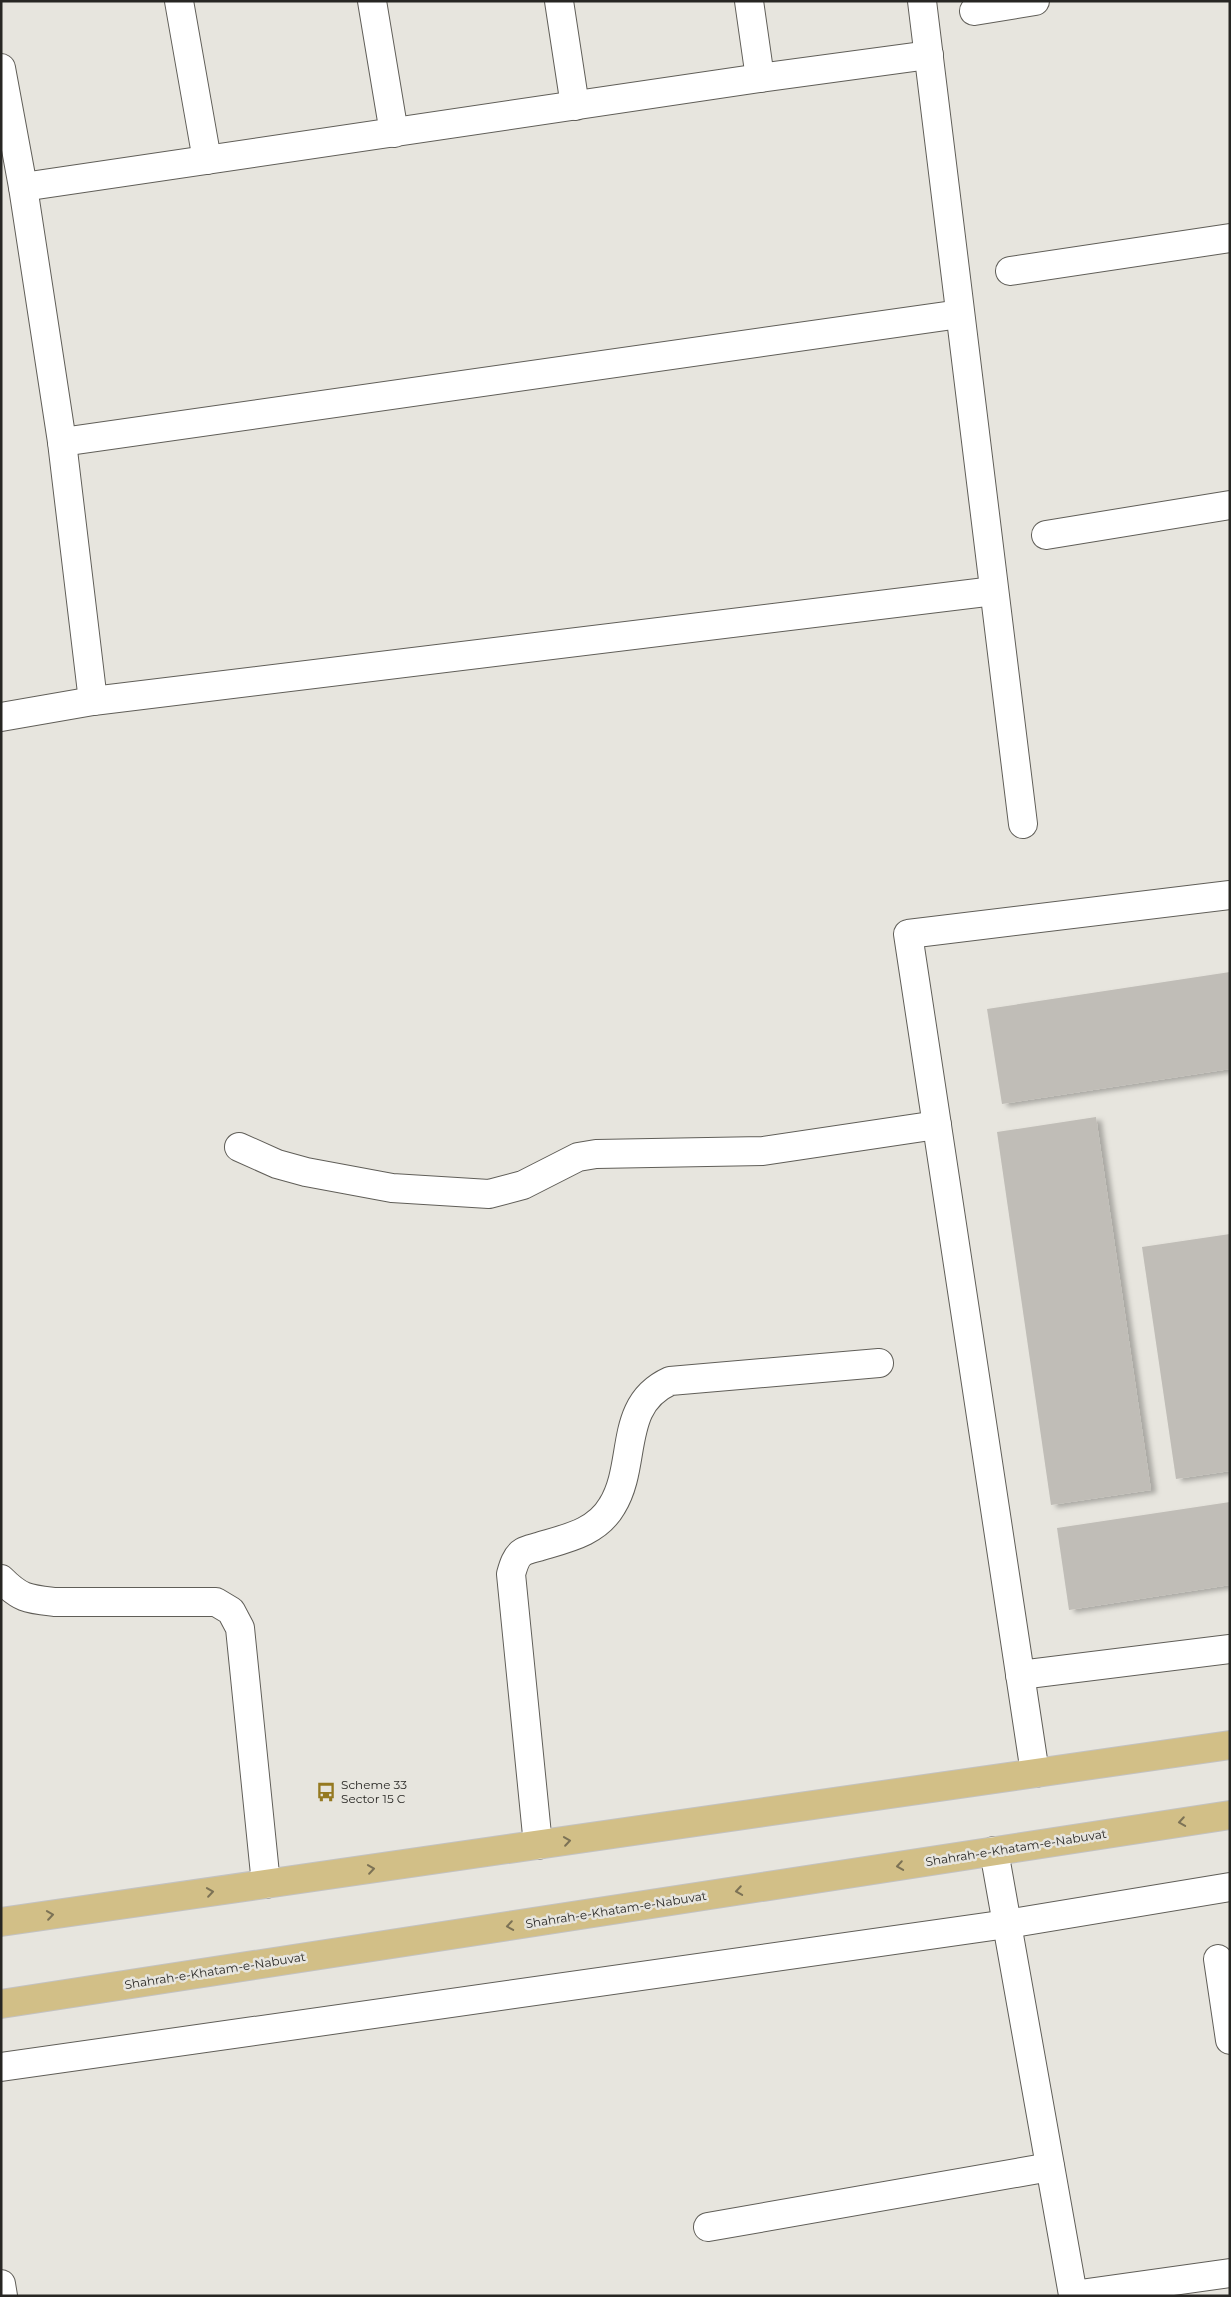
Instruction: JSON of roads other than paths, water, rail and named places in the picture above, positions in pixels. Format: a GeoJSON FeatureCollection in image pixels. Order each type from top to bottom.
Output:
{"type":"FeatureCollection","features":[{"type":"Feature","properties":{"kind":"main road"},"geometry":{"type":"LineString","coordinates":[[1,1922],[1230,1745]]}},
{"type":"Feature","properties":{"kind":"main road","name":"Shahrah-e-Khatam-e-Nabuvat"},"geometry":{"type":"LineString","coordinates":[[1,2004],[1230,1815]]}},
{"type":"Feature","properties":{"kind":"street"},"geometry":{"type":"LineString","coordinates":[[179,1],[207,160]]}},
{"type":"Feature","properties":{"kind":"street"},"geometry":{"type":"LineString","coordinates":[[372,1],[394,133]]}},
{"type":"Feature","properties":{"kind":"street"},"geometry":{"type":"LineString","coordinates":[[559,1],[575,106]]}},
{"type":"Feature","properties":{"kind":"street"},"geometry":{"type":"LineString","coordinates":[[749,1],[760,78]]}},
{"type":"Feature","properties":{"kind":"street"},"geometry":{"type":"LineString","coordinates":[[922,1],[1024,824]]}},
{"type":"Feature","properties":{"kind":"street"},"geometry":{"type":"LineString","coordinates":[[974,10],[1035,1]]}},
{"type":"Feature","properties":{"kind":"street"},"geometry":{"type":"LineString","coordinates":[[23,187],[760,78],[929,55]]}},
{"type":"Feature","properties":{"kind":"street"},"geometry":{"type":"LineString","coordinates":[[1,68],[23,187],[62,442],[93,701]]}},
{"type":"Feature","properties":{"kind":"street"},"geometry":{"type":"LineString","coordinates":[[1010,271],[1230,238]]}},
{"type":"Feature","properties":{"kind":"street"},"geometry":{"type":"LineString","coordinates":[[62,442],[960,314]]}},
{"type":"Feature","properties":{"kind":"street"},"geometry":{"type":"LineString","coordinates":[[1046,535],[1230,505]]}},
{"type":"Feature","properties":{"kind":"street"},"geometry":{"type":"LineString","coordinates":[[1,717],[93,701],[994,590]]}},
{"type":"Feature","properties":{"kind":"street"},"geometry":{"type":"LineString","coordinates":[[1035,1773],[908,934],[1230,895]]}},
{"type":"Feature","properties":{"kind":"street"},"geometry":{"type":"LineString","coordinates":[[238,1147],[277,1164],[306,1172],[392,1188],[488,1194],[523,1185],[578,1157],[596,1154],[763,1151],[937,1125]]}},
{"type":"Feature","properties":{"kind":"street"},"geometry":{"type":"LineString","coordinates":[[538,1845],[511,1574],[514,1562],[522,1552],[587,1531],[612,1507],[621,1487],[636,1416],[656,1387],[670,1381],[879,1363]]}},
{"type":"Feature","properties":{"kind":"street"},"geometry":{"type":"LineString","coordinates":[[1,1579],[15,1593],[30,1599],[56,1602],[216,1602],[231,1611],[240,1628],[266,1884]]}},
{"type":"Feature","properties":{"kind":"street"},"geometry":{"type":"LineString","coordinates":[[1020,1675],[1230,1649]]}},
{"type":"Feature","properties":{"kind":"street"},"geometry":{"type":"LineString","coordinates":[[994,1851],[1073,2295],[1230,2273]]}},
{"type":"Feature","properties":{"kind":"street"},"geometry":{"type":"LineString","coordinates":[[1,2067],[1007,1924],[1230,1887]]}},
{"type":"Feature","properties":{"kind":"street"},"geometry":{"type":"LineString","coordinates":[[1218,1959],[1230,2040]]}},
{"type":"Feature","properties":{"kind":"street"},"geometry":{"type":"LineString","coordinates":[[708,2227],[1050,2167]]}},
{"type":"Feature","properties":{"kind":"street"},"geometry":{"type":"LineString","coordinates":[[1,2284],[3,2296]]}},
{"type":"Feature","properties":{"kind":"place","name":"Scheme 33 Sector 15 C"},"geometry":{"type":"Point","coordinates":[326,1792]}}]}
